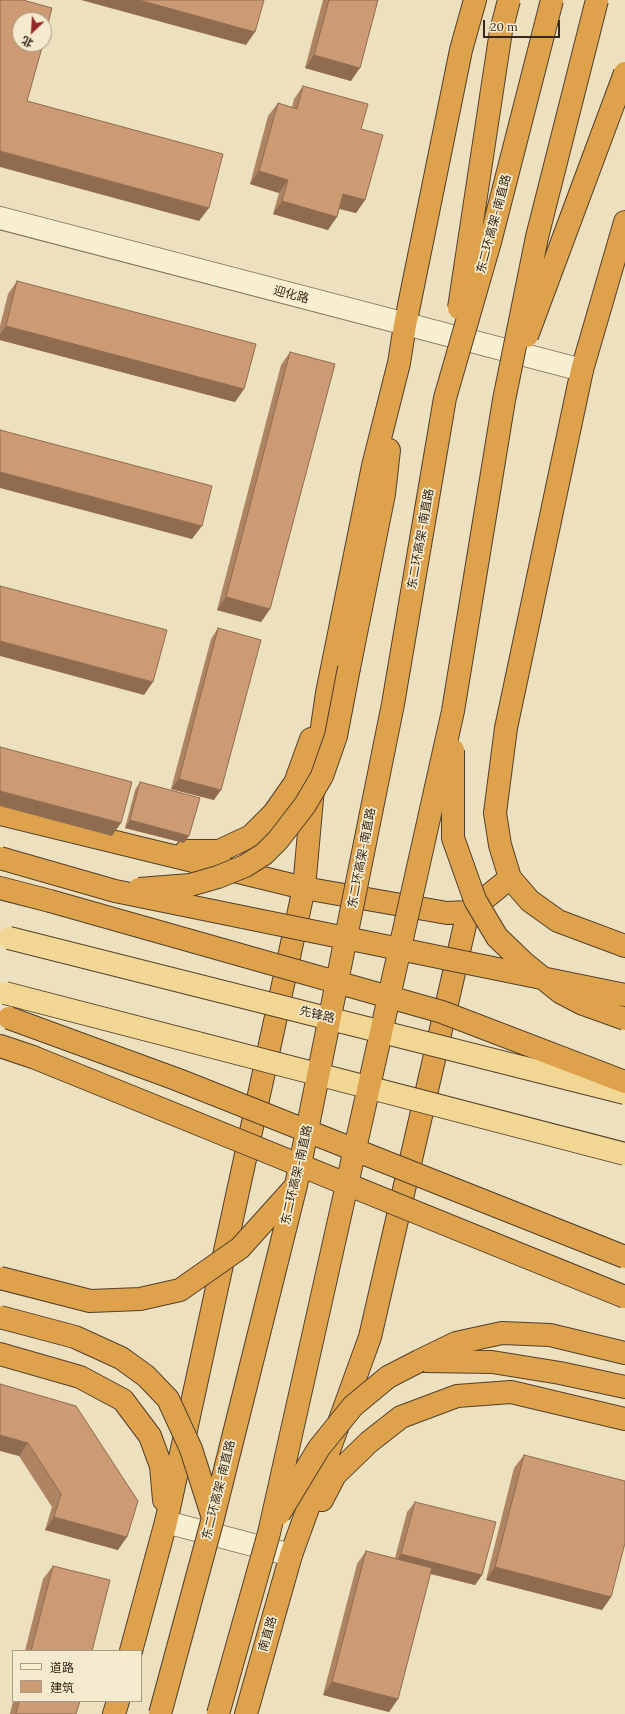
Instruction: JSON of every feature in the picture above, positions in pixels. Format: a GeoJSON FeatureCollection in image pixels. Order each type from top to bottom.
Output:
{"type":"FeatureCollection","features":[{"type":"Feature","properties":{"kind":"highway"},"geometry":{"type":"LineString","coordinates":[[115,891],[190,885],[218,877],[245,866],[264,854],[278,840],[306,805],[322,776],[336,736],[384,494],[399,363],[405,325],[461,50],[475,0]]}},
{"type":"Feature","properties":{"kind":"highway"},"geometry":{"type":"LineString","coordinates":[[445,398],[501,31],[509,0]]}},
{"type":"Feature","properties":{"kind":"highway","name":"东二环高架-南直路"},"geometry":{"type":"LineString","coordinates":[[160,1708],[213,1518],[296,1185],[393,704],[445,398],[490,242],[552,0]]}},
{"type":"Feature","properties":{"kind":"highway"},"geometry":{"type":"LineString","coordinates":[[221,1709],[269,1533],[453,711],[504,400],[536,237],[597,0]]}},
{"type":"Feature","properties":{"kind":"highway"},"geometry":{"type":"LineString","coordinates":[[504,400],[625,73]]}},
{"type":"Feature","properties":{"kind":"highway"},"geometry":{"type":"LineString","coordinates":[[625,222],[582,370],[506,728],[495,813],[500,845],[510,878],[530,901],[558,921],[625,946]]}},
{"type":"Feature","properties":{"kind":"highway"},"geometry":{"type":"LineString","coordinates":[[131,1650],[166,1522],[304,888],[313,788],[327,693],[373,466],[399,363]]}},
{"type":"Feature","properties":{"kind":"highway"},"geometry":{"type":"LineString","coordinates":[[148,851],[219,851],[251,836],[274,813],[295,783],[327,693]]}},
{"type":"Feature","properties":{"kind":"highway"},"geometry":{"type":"LineString","coordinates":[[453,711],[453,838],[474,900],[497,937],[523,962],[560,992],[583,1004],[625,1018]]}},
{"type":"Feature","properties":{"kind":"highway"},"geometry":{"type":"LineString","coordinates":[[0,814],[304,888],[447,913],[468,912],[510,878]]}},
{"type":"Feature","properties":{"kind":"highway"},"geometry":{"type":"LineString","coordinates":[[0,858],[115,891],[625,995]]}},
{"type":"Feature","properties":{"kind":"highway"},"geometry":{"type":"LineString","coordinates":[[0,888],[442,1012],[625,1082]]}},
{"type":"Feature","properties":{"kind":"highway"},"geometry":{"type":"LineString","coordinates":[[291,1555],[370,1337],[468,912]]}},
{"type":"Feature","properties":{"kind":"highway"},"geometry":{"type":"LineString","coordinates":[[5,1017],[176,1079],[625,1257]]}},
{"type":"Feature","properties":{"kind":"highway"},"geometry":{"type":"LineString","coordinates":[[0,1046],[33,1057],[625,1297]]}},
{"type":"Feature","properties":{"kind":"highway"},"geometry":{"type":"LineString","coordinates":[[0,1278],[90,1301],[140,1299],[180,1290],[240,1248],[296,1185]]}},
{"type":"Feature","properties":{"kind":"highway"},"geometry":{"type":"LineString","coordinates":[[0,1317],[75,1337],[121,1358],[146,1376],[168,1399],[191,1449],[213,1518]]}},
{"type":"Feature","properties":{"kind":"highway"},"geometry":{"type":"LineString","coordinates":[[269,1533],[318,1448],[353,1406],[388,1378],[419,1361],[456,1344],[502,1333],[550,1335],[625,1353]]}},
{"type":"Feature","properties":{"kind":"highway"},"geometry":{"type":"LineString","coordinates":[[0,1354],[80,1377],[123,1400],[150,1436],[161,1466],[166,1522]]}},
{"type":"Feature","properties":{"kind":"highway"},"geometry":{"type":"LineString","coordinates":[[419,1361],[492,1362],[560,1373],[625,1387]]}},
{"type":"Feature","properties":{"kind":"highway"},"geometry":{"type":"LineString","coordinates":[[291,1555],[335,1475],[369,1442],[401,1417],[457,1396],[511,1392],[625,1419]]}},
{"type":"Feature","properties":{"kind":"highway","name":"南直路"},"geometry":{"type":"LineString","coordinates":[[246,1714],[291,1555]]}},
{"type":"Feature","properties":{"kind":"highway"},"geometry":{"type":"LineString","coordinates":[[114,1714],[118,1702]]}},
{"type":"Feature","properties":{"kind":"main road","name":"先锋路"},"geometry":{"type":"LineString","coordinates":[[9,938],[625,1093]]}},
{"type":"Feature","properties":{"kind":"main road"},"geometry":{"type":"LineString","coordinates":[[5,993],[625,1154]]}},
{"type":"Feature","properties":{"kind":"street","name":"迎化路"},"geometry":{"type":"LineString","coordinates":[[0,218],[582,370]]}},
{"type":"Feature","properties":{"kind":"street"},"geometry":{"type":"LineString","coordinates":[[166,1522],[291,1555]]}},
{"type":"Feature","properties":{"kind":"building"},"geometry":{"type":"Polygon","coordinates":[[[0,0],[23,0],[52,8],[51,12],[12,12],[12,52],[41,52],[27,101],[223,154],[209,208],[0,151],[0,0]]]}},
{"type":"Feature","properties":{"kind":"building"},"geometry":{"type":"Polygon","coordinates":[[[139,0],[264,0],[255,32],[139,0]]]}},
{"type":"Feature","properties":{"kind":"building"},"geometry":{"type":"Polygon","coordinates":[[[329,0],[378,0],[360,68],[314,55],[329,0]]]}},
{"type":"Feature","properties":{"kind":"building"},"geometry":{"type":"Polygon","coordinates":[[[303,86],[368,104],[361,129],[383,135],[365,200],[343,194],[337,217],[282,201],[288,180],[259,171],[278,103],[297,109],[303,86]]]}},
{"type":"Feature","properties":{"kind":"building"},"geometry":{"type":"Polygon","coordinates":[[[17,281],[256,344],[244,389],[6,326],[17,281]]]}},
{"type":"Feature","properties":{"kind":"building"},"geometry":{"type":"Polygon","coordinates":[[[290,352],[335,364],[270,609],[226,597],[290,352]]]}},
{"type":"Feature","properties":{"kind":"building"},"geometry":{"type":"Polygon","coordinates":[[[0,430],[212,486],[202,526],[0,472],[0,430]]]}},
{"type":"Feature","properties":{"kind":"building"},"geometry":{"type":"Polygon","coordinates":[[[0,586],[167,630],[153,682],[0,641],[0,586]]]}},
{"type":"Feature","properties":{"kind":"building"},"geometry":{"type":"Polygon","coordinates":[[[218,628],[261,640],[221,790],[179,779],[218,628]]]}},
{"type":"Feature","properties":{"kind":"building"},"geometry":{"type":"Polygon","coordinates":[[[0,747],[132,782],[121,823],[0,791],[0,747]]]}},
{"type":"Feature","properties":{"kind":"building"},"geometry":{"type":"Polygon","coordinates":[[[140,782],[200,798],[189,836],[130,820],[140,782]]]}},
{"type":"Feature","properties":{"kind":"building"},"geometry":{"type":"Polygon","coordinates":[[[0,1384],[76,1406],[138,1501],[127,1537],[54,1517],[61,1494],[28,1443],[0,1435],[0,1384]]]}},
{"type":"Feature","properties":{"kind":"building"},"geometry":{"type":"Polygon","coordinates":[[[524,1455],[625,1481],[625,1543],[611,1597],[495,1567],[524,1455]]]}},
{"type":"Feature","properties":{"kind":"building"},"geometry":{"type":"Polygon","coordinates":[[[415,1502],[496,1522],[482,1575],[401,1554],[415,1502]]]}},
{"type":"Feature","properties":{"kind":"building"},"geometry":{"type":"Polygon","coordinates":[[[366,1551],[432,1568],[398,1699],[332,1682],[366,1551]]]}},
{"type":"Feature","properties":{"kind":"building"},"geometry":{"type":"Polygon","coordinates":[[[53,1566],[110,1580],[92,1650],[31,1650],[53,1566]]]}},
{"type":"Feature","properties":{"kind":"building"},"geometry":{"type":"Polygon","coordinates":[[[19,1702],[80,1702],[76,1714],[16,1714],[19,1702]]]}}]}
